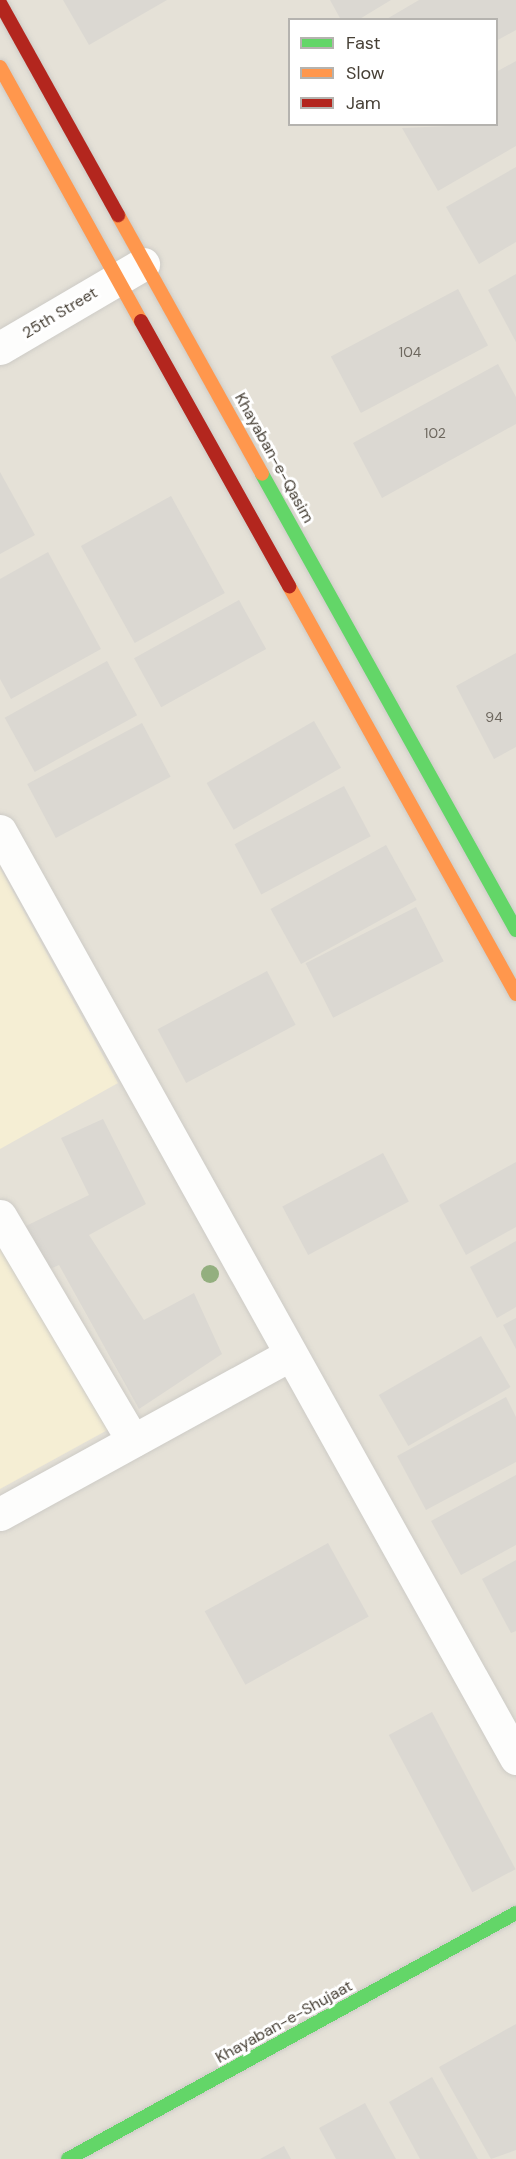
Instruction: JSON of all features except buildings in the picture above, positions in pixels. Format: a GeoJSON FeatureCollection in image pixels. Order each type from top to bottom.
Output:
{"type":"FeatureCollection","features":[{"type":"Feature","properties":{"kind":"street","name":"Khayaban-e-Qasim"},"geometry":{"type":"LineString","coordinates":[[0,3],[134,269],[516,994]]}},
{"type":"Feature","properties":{"kind":"street","name":"Khayaban-e-Qasim"},"geometry":{"type":"LineString","coordinates":[[0,67],[134,269],[516,930]]}},
{"type":"Feature","properties":{"kind":"street","name":"25th Street"},"geometry":{"type":"LineString","coordinates":[[0,348],[134,269]]}},
{"type":"Feature","properties":{"kind":"street"},"geometry":{"type":"LineString","coordinates":[[0,831],[289,1355],[516,1758]]}},
{"type":"Feature","properties":{"kind":"street"},"geometry":{"type":"LineString","coordinates":[[0,1216],[133,1441]]}},
{"type":"Feature","properties":{"kind":"street"},"geometry":{"type":"LineString","coordinates":[[0,1514],[289,1355]]}},
{"type":"Feature","properties":{"kind":"street","name":"Khayaban-e-Shujaat"},"geometry":{"type":"LineString","coordinates":[[68,2159],[516,1913]]}},
{"type":"Feature","properties":{"kind":"shaded area"},"geometry":{"type":"Polygon","coordinates":[[[0,0],[516,0],[516,2159],[0,2159],[0,0]]]}},
{"type":"Feature","properties":{"kind":"sand"},"geometry":{"type":"Polygon","coordinates":[[[0,868],[118,1083],[0,1149],[0,868]]]}},
{"type":"Feature","properties":{"kind":"sand"},"geometry":{"type":"Polygon","coordinates":[[[0,1241],[113,1427],[0,1489],[0,1241]]]}},
{"type":"Feature","properties":{"kind":"traffic: fast"},"geometry":{"type":"LineString","coordinates":[[262,474],[516,930]]}},
{"type":"Feature","properties":{"kind":"traffic: fast"},"geometry":{"type":"LineString","coordinates":[[68,2159],[516,1913]]}},
{"type":"Feature","properties":{"kind":"traffic: slow"},"geometry":{"type":"LineString","coordinates":[[0,67],[141,321]]}},
{"type":"Feature","properties":{"kind":"traffic: slow"},"geometry":{"type":"LineString","coordinates":[[118,215],[262,474]]}},
{"type":"Feature","properties":{"kind":"traffic: slow"},"geometry":{"type":"LineString","coordinates":[[289,586],[516,994]]}},
{"type":"Feature","properties":{"kind":"traffic: jam"},"geometry":{"type":"LineString","coordinates":[[0,3],[118,215]]}},
{"type":"Feature","properties":{"kind":"traffic: jam"},"geometry":{"type":"LineString","coordinates":[[141,321],[289,586]]}}]}
